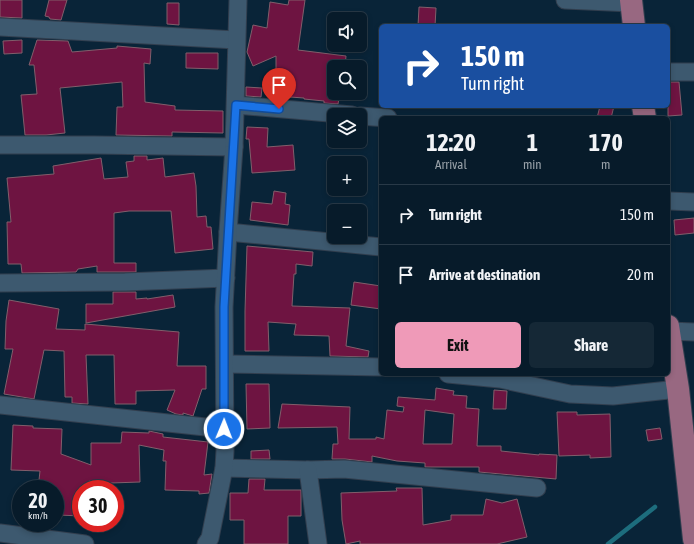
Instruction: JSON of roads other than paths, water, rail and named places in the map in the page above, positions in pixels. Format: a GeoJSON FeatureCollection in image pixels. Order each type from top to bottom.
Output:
{"type":"FeatureCollection","features":[{"type":"Feature","properties":{"kind":"main road"},"geometry":{"type":"LineString","coordinates":[[632,2],[634,24]]}},
{"type":"Feature","properties":{"kind":"main road"},"geometry":{"type":"LineString","coordinates":[[670,341],[678,389],[694,539]]}},
{"type":"Feature","properties":{"kind":"street"},"geometry":{"type":"LineString","coordinates":[[206,544],[210,538],[224,468],[225,451],[224,307],[236,105],[236,40],[238,0]]}},
{"type":"Feature","properties":{"kind":"street"},"geometry":{"type":"LineString","coordinates":[[565,0],[632,2]]}},
{"type":"Feature","properties":{"kind":"street"},"geometry":{"type":"LineString","coordinates":[[0,27],[236,40]]}},
{"type":"Feature","properties":{"kind":"street"},"geometry":{"type":"LineString","coordinates":[[670,72],[694,72]]}},
{"type":"Feature","properties":{"kind":"street"},"geometry":{"type":"LineString","coordinates":[[236,105],[327,113]]}},
{"type":"Feature","properties":{"kind":"street"},"geometry":{"type":"LineString","coordinates":[[367,116],[379,117]]}},
{"type":"Feature","properties":{"kind":"street"},"geometry":{"type":"LineString","coordinates":[[0,145],[94,144],[234,147]]}},
{"type":"Feature","properties":{"kind":"street"},"geometry":{"type":"LineString","coordinates":[[670,201],[694,202]]}},
{"type":"Feature","properties":{"kind":"street"},"geometry":{"type":"LineString","coordinates":[[228,232],[379,246]]}},
{"type":"Feature","properties":{"kind":"street"},"geometry":{"type":"LineString","coordinates":[[0,283],[125,282],[226,278]]}},
{"type":"Feature","properties":{"kind":"street"},"geometry":{"type":"LineString","coordinates":[[670,329],[694,332]]}},
{"type":"Feature","properties":{"kind":"street"},"geometry":{"type":"LineString","coordinates":[[225,364],[379,367]]}},
{"type":"Feature","properties":{"kind":"street"},"geometry":{"type":"LineString","coordinates":[[465,376],[500,380],[570,394],[613,396],[678,389]]}},
{"type":"Feature","properties":{"kind":"street"},"geometry":{"type":"LineString","coordinates":[[0,405],[224,429]]}},
{"type":"Feature","properties":{"kind":"street"},"geometry":{"type":"LineString","coordinates":[[224,468],[308,470],[344,469],[537,488]]}},
{"type":"Feature","properties":{"kind":"street"},"geometry":{"type":"LineString","coordinates":[[308,470],[318,544]]}},
{"type":"Feature","properties":{"kind":"street"},"geometry":{"type":"LineString","coordinates":[[0,533],[85,544]]}},
{"type":"Feature","properties":{"kind":"waterway"},"geometry":{"type":"LineString","coordinates":[[608,544],[655,507]]}}]}
